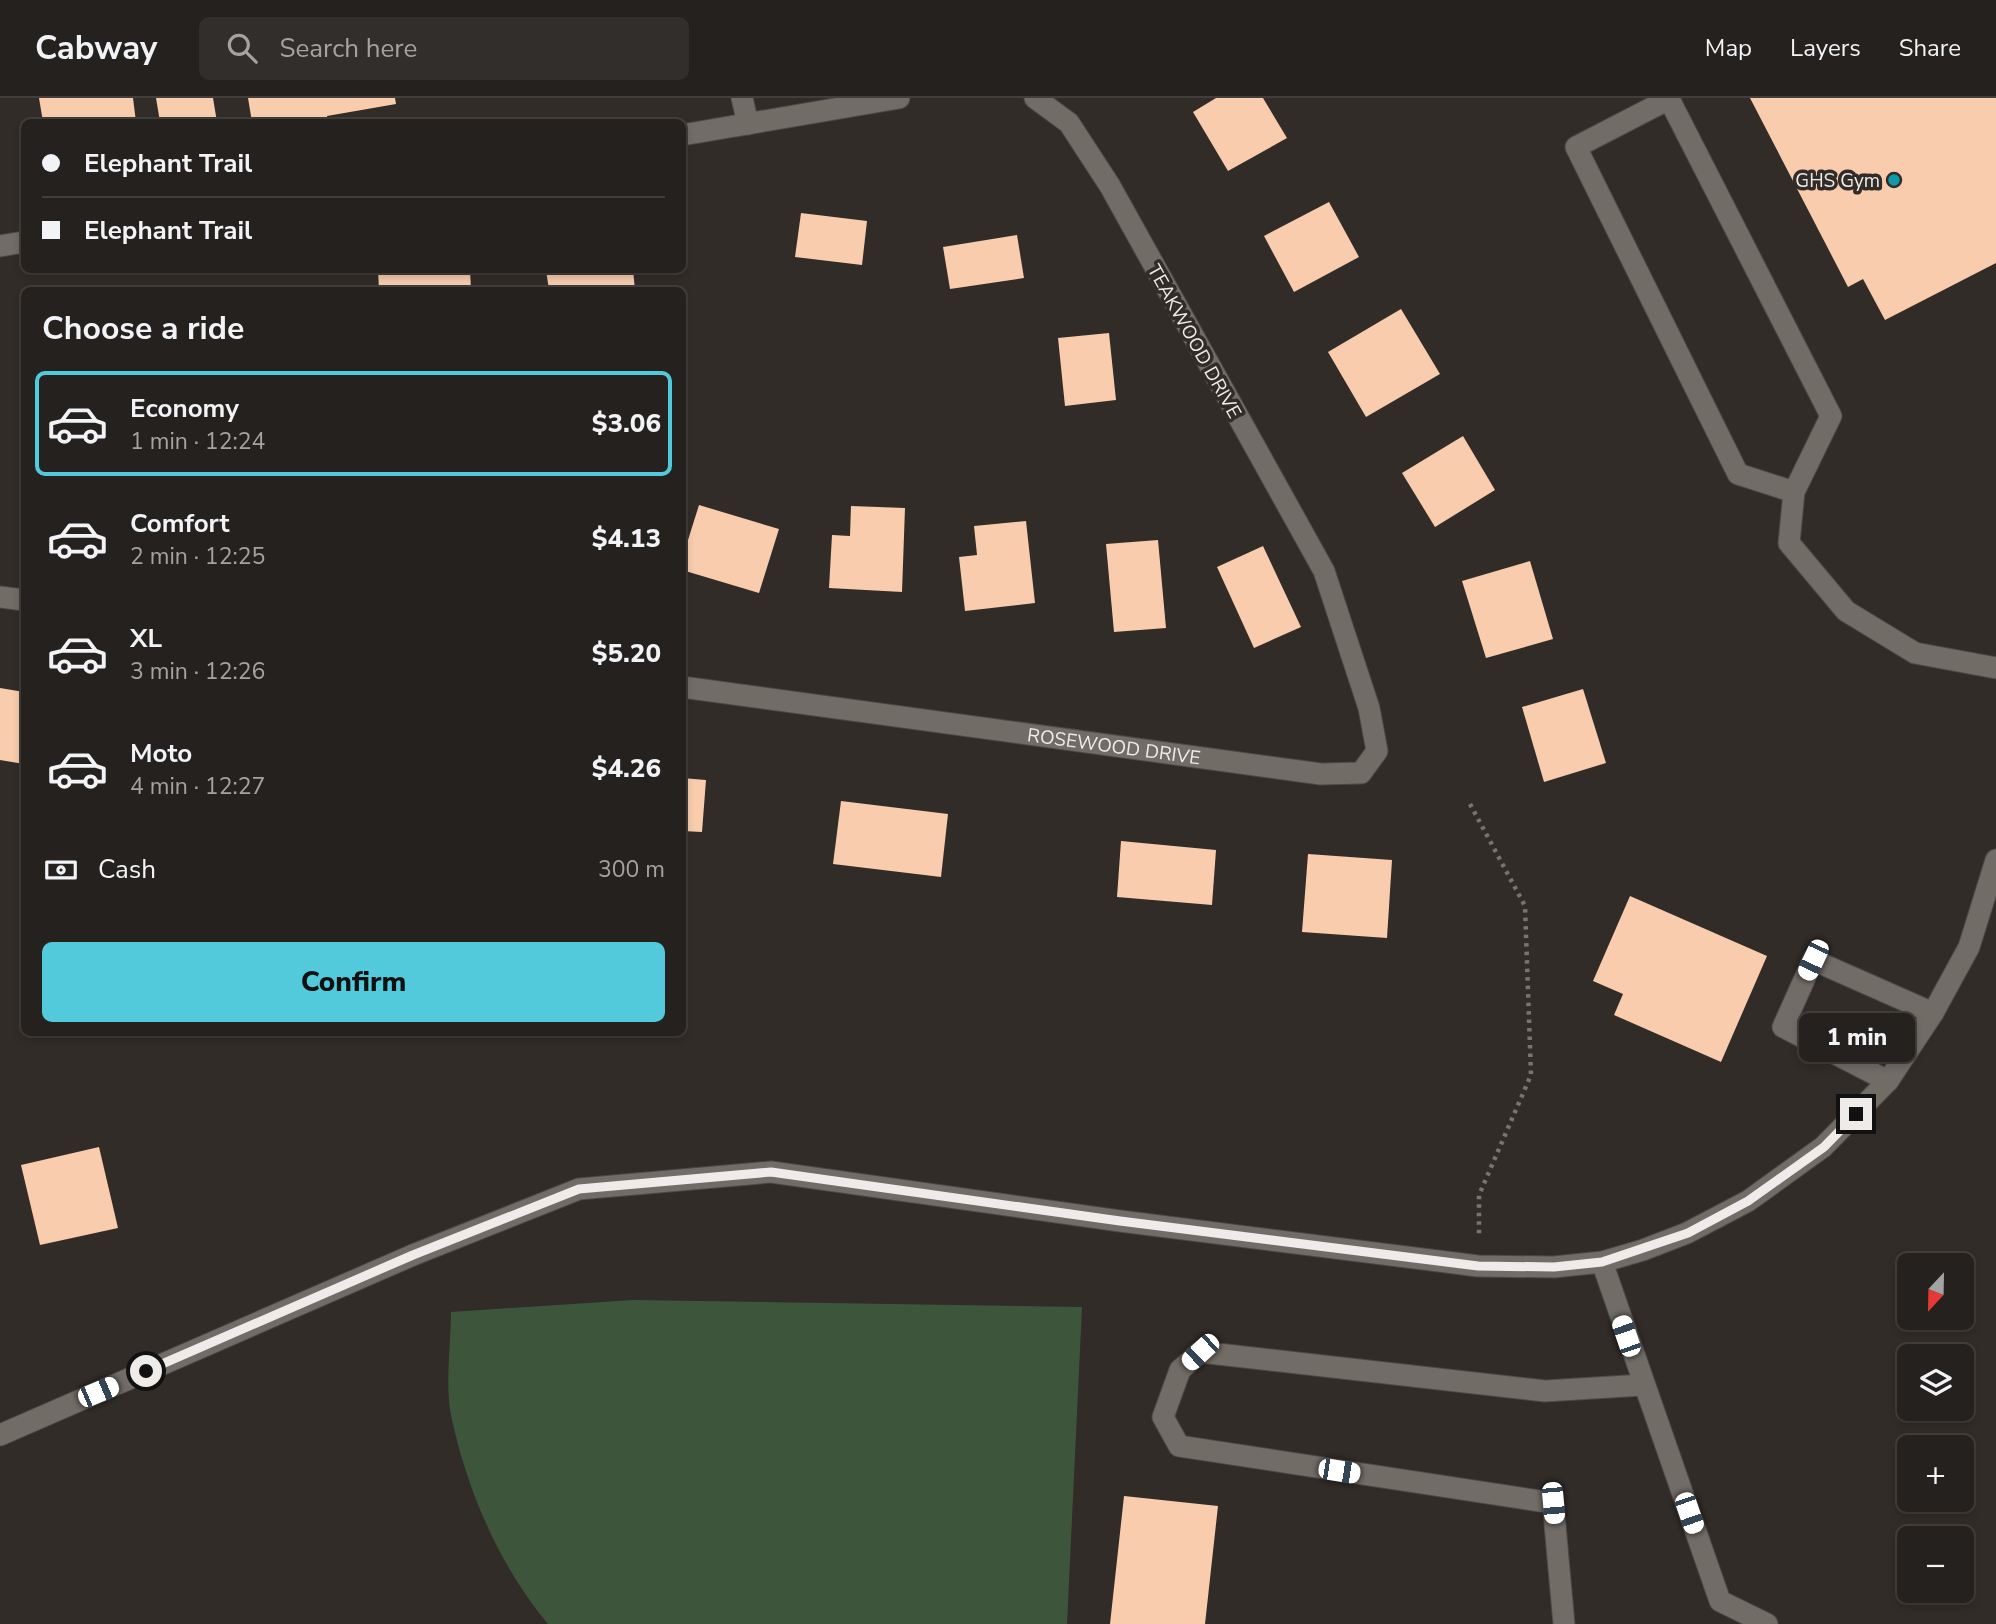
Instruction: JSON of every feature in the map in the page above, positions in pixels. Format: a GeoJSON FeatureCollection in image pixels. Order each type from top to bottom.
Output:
{"type":"FeatureCollection","features":[{"type":"Feature","properties":{"kind":"street"},"geometry":{"type":"LineString","coordinates":[[742,98],[748,124]]}},
{"type":"Feature","properties":{"kind":"street"},"geometry":{"type":"LineString","coordinates":[[686,134],[899,98]]}},
{"type":"Feature","properties":{"kind":"street","name":"TEAKWOOD DRIVE"},"geometry":{"type":"LineString","coordinates":[[1035,98],[1069,123],[1110,186],[1324,571],[1334,600]]}},
{"type":"Feature","properties":{"kind":"street"},"geometry":{"type":"LineString","coordinates":[[1794,492],[1738,474],[1576,147],[1669,99],[1831,416],[1794,492],[1789,543],[1846,611],[1915,653],[1996,668]]}},
{"type":"Feature","properties":{"kind":"street"},"geometry":{"type":"LineString","coordinates":[[0,246],[21,242]]}},
{"type":"Feature","properties":{"kind":"street"},"geometry":{"type":"LineString","coordinates":[[0,597],[21,600]]}},
{"type":"Feature","properties":{"kind":"street","name":"ROSEWOOD DRIVE"},"geometry":{"type":"LineString","coordinates":[[686,688],[1321,774],[1361,773],[1377,751],[1369,708],[1334,600]]}},
{"type":"Feature","properties":{"kind":"street"},"geometry":{"type":"LineString","coordinates":[[0,1435],[413,1255],[579,1189],[771,1172],[1120,1221],[1478,1266],[1554,1267],[1602,1262],[1688,1233],[1748,1201],[1824,1147],[1888,1081],[1933,1013],[1969,947],[1996,860]]}},
{"type":"Feature","properties":{"kind":"street"},"geometry":{"type":"LineString","coordinates":[[1888,1081],[1783,1027],[1813,960],[1933,1013]]}},
{"type":"Feature","properties":{"kind":"street"},"geometry":{"type":"LineString","coordinates":[[1602,1262],[1720,1601],[1767,1624]]}},
{"type":"Feature","properties":{"kind":"street"},"geometry":{"type":"LineString","coordinates":[[1564,1624],[1553,1503],[1179,1446],[1163,1417],[1180,1370],[1200,1352],[1545,1391],[1643,1385]]}},
{"type":"Feature","properties":{"kind":"path"},"geometry":{"type":"LineString","coordinates":[[1470,804],[1525,906],[1531,1075],[1479,1195],[1478,1266]]}},
{"type":"Feature","properties":{"kind":"green space"},"geometry":{"type":"Polygon","coordinates":[[[633,1300],[1082,1307],[1067,1624],[548,1624],[514,1577],[500,1552],[466,1471],[449,1404],[451,1312],[633,1300]]]}},
{"type":"Feature","properties":{"kind":"building"},"geometry":{"type":"Polygon","coordinates":[[[39,98],[133,98],[136,119],[42,119],[39,98]]]}},
{"type":"Feature","properties":{"kind":"building"},"geometry":{"type":"Polygon","coordinates":[[[156,98],[213,98],[216,119],[160,119],[156,98]]]}},
{"type":"Feature","properties":{"kind":"building"},"geometry":{"type":"Polygon","coordinates":[[[248,98],[395,98],[396,104],[327,116],[328,119],[252,119],[248,98]]]}},
{"type":"Feature","properties":{"kind":"building"},"geometry":{"type":"Polygon","coordinates":[[[1216,98],[1263,98],[1287,138],[1228,171],[1193,112],[1216,98]]]}},
{"type":"Feature","properties":{"kind":"building","name":"GHS Gym"},"geometry":{"type":"Polygon","coordinates":[[[1750,98],[1996,98],[1996,263],[1885,320],[1863,279],[1848,287],[1750,98]]]}},
{"type":"Feature","properties":{"kind":"building"},"geometry":{"type":"Polygon","coordinates":[[[1329,202],[1359,257],[1294,292],[1264,236],[1329,202]]]}},
{"type":"Feature","properties":{"kind":"building"},"geometry":{"type":"Polygon","coordinates":[[[801,213],[867,221],[862,265],[795,257],[801,213]]]}},
{"type":"Feature","properties":{"kind":"building"},"geometry":{"type":"Polygon","coordinates":[[[1017,235],[1024,278],[950,289],[943,247],[1017,235]]]}},
{"type":"Feature","properties":{"kind":"building"},"geometry":{"type":"Polygon","coordinates":[[[378,273],[470,273],[471,287],[379,287],[378,273]]]}},
{"type":"Feature","properties":{"kind":"building"},"geometry":{"type":"Polygon","coordinates":[[[546,273],[633,273],[635,287],[549,287],[546,273]]]}},
{"type":"Feature","properties":{"kind":"building"},"geometry":{"type":"Polygon","coordinates":[[[1401,309],[1440,374],[1366,417],[1328,352],[1401,309]]]}},
{"type":"Feature","properties":{"kind":"building"},"geometry":{"type":"Polygon","coordinates":[[[1109,333],[1116,400],[1065,406],[1058,338],[1109,333]]]}},
{"type":"Feature","properties":{"kind":"building"},"geometry":{"type":"Polygon","coordinates":[[[1463,436],[1495,490],[1435,527],[1402,473],[1463,436]]]}},
{"type":"Feature","properties":{"kind":"building"},"geometry":{"type":"Polygon","coordinates":[[[699,505],[779,529],[759,593],[686,571],[686,546],[699,505]]]}},
{"type":"Feature","properties":{"kind":"building"},"geometry":{"type":"Polygon","coordinates":[[[851,506],[905,508],[902,592],[829,588],[832,535],[850,536],[851,506]]]}},
{"type":"Feature","properties":{"kind":"building"},"geometry":{"type":"Polygon","coordinates":[[[1026,521],[1035,603],[965,611],[959,557],[977,555],[974,526],[1026,521]]]}},
{"type":"Feature","properties":{"kind":"building"},"geometry":{"type":"Polygon","coordinates":[[[1158,540],[1166,628],[1114,632],[1106,544],[1158,540]]]}},
{"type":"Feature","properties":{"kind":"building"},"geometry":{"type":"Polygon","coordinates":[[[1263,546],[1301,627],[1254,648],[1217,567],[1263,546]]]}},
{"type":"Feature","properties":{"kind":"building"},"geometry":{"type":"Polygon","coordinates":[[[1530,561],[1553,639],[1486,658],[1462,581],[1530,561]]]}},
{"type":"Feature","properties":{"kind":"building"},"geometry":{"type":"Polygon","coordinates":[[[0,688],[21,692],[21,764],[0,760],[0,688]]]}},
{"type":"Feature","properties":{"kind":"building"},"geometry":{"type":"Polygon","coordinates":[[[1583,689],[1606,763],[1544,782],[1522,707],[1583,689]]]}},
{"type":"Feature","properties":{"kind":"building"},"geometry":{"type":"Polygon","coordinates":[[[686,778],[706,780],[702,832],[686,831],[686,778]]]}},
{"type":"Feature","properties":{"kind":"building"},"geometry":{"type":"Polygon","coordinates":[[[841,801],[948,814],[941,877],[833,864],[841,801]]]}},
{"type":"Feature","properties":{"kind":"building"},"geometry":{"type":"Polygon","coordinates":[[[1121,841],[1216,850],[1212,905],[1117,897],[1121,841]]]}},
{"type":"Feature","properties":{"kind":"building"},"geometry":{"type":"Polygon","coordinates":[[[1308,854],[1392,860],[1387,938],[1302,932],[1308,854]]]}},
{"type":"Feature","properties":{"kind":"building"},"geometry":{"type":"Polygon","coordinates":[[[1630,896],[1767,956],[1721,1062],[1614,1015],[1623,994],[1593,981],[1630,896]]]}},
{"type":"Feature","properties":{"kind":"building"},"geometry":{"type":"Polygon","coordinates":[[[99,1147],[118,1228],[40,1245],[21,1165],[99,1147]]]}},
{"type":"Feature","properties":{"kind":"building"},"geometry":{"type":"Polygon","coordinates":[[[1124,1496],[1218,1506],[1205,1624],[1110,1624],[1124,1496]]]}},
{"type":"Feature","properties":{"kind":"place","name":"GHS Gym"},"geometry":{"type":"Point","coordinates":[1894,180]}},
{"type":"Feature","properties":{"kind":"route"},"geometry":{"type":"LineString","coordinates":[[146,1371],[413,1255],[579,1189],[771,1172],[1120,1221],[1478,1266],[1554,1267],[1602,1262],[1688,1233],[1748,1201],[1824,1147],[1856,1114]]}}]}
